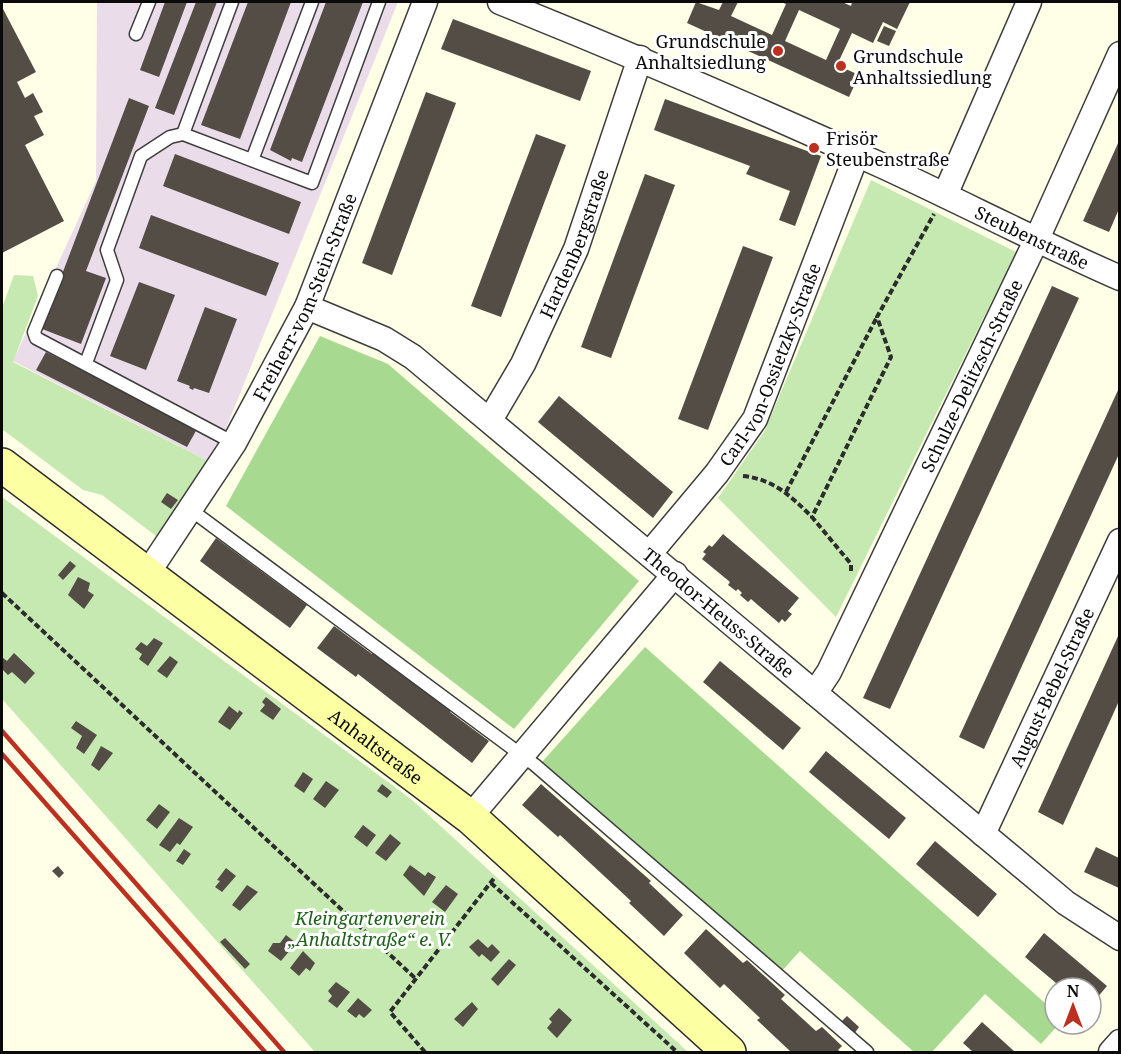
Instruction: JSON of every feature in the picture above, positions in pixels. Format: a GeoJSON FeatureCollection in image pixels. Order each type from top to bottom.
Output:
{"type":"FeatureCollection","features":[{"type":"Feature","properties":{"kind":"street","name":"Freiherr-vom-Stein-Straße"},"geometry":{"type":"LineString","coordinates":[[147,574],[234,443],[307,307],[425,2]]}},
{"type":"Feature","properties":{"kind":"street","name":"Steubenstraße"},"geometry":{"type":"LineString","coordinates":[[500,2],[640,58],[857,154],[1036,241],[1119,278]]}},
{"type":"Feature","properties":{"kind":"street"},"geometry":{"type":"LineString","coordinates":[[945,195],[1029,2]]}},
{"type":"Feature","properties":{"kind":"street","name":"Schulze-Delitzsch-Straße"},"geometry":{"type":"LineString","coordinates":[[815,693],[829,672],[1036,241],[1119,54]]}},
{"type":"Feature","properties":{"kind":"street","name":"Hardenbergstraße"},"geometry":{"type":"LineString","coordinates":[[490,420],[524,364],[576,249],[640,58]]}},
{"type":"Feature","properties":{"kind":"street","name":"Carl-von-Ossietzky-Straße"},"geometry":{"type":"LineString","coordinates":[[650,553],[717,473],[755,419],[857,154]]}},
{"type":"Feature","properties":{"kind":"street","name":"Theodor-Heuss-Straße"},"geometry":{"type":"LineString","coordinates":[[307,307],[384,339],[413,357],[1066,903],[1119,938]]}},
{"type":"Feature","properties":{"kind":"street","name":"Anhaltstraße"},"geometry":{"type":"LineString","coordinates":[[2,465],[470,817],[729,1053]]}},
{"type":"Feature","properties":{"kind":"street","name":"August-Bebel-Straße"},"geometry":{"type":"LineString","coordinates":[[983,834],[1119,541]]}},
{"type":"Feature","properties":{"kind":"street"},"geometry":{"type":"LineString","coordinates":[[470,817],[675,574]]}},
{"type":"Feature","properties":{"kind":"street"},"geometry":{"type":"LineString","coordinates":[[1111,1053],[1119,1042]]}},
{"type":"Feature","properties":{"kind":"lane"},"geometry":{"type":"LineString","coordinates":[[136,34],[149,2]]}},
{"type":"Feature","properties":{"kind":"lane"},"geometry":{"type":"LineString","coordinates":[[183,134],[232,2]]}},
{"type":"Feature","properties":{"kind":"lane"},"geometry":{"type":"LineString","coordinates":[[252,160],[312,2]]}},
{"type":"Feature","properties":{"kind":"lane"},"geometry":{"type":"LineString","coordinates":[[86,363],[117,280],[107,250],[141,156],[170,137],[183,134],[312,183],[379,2]]}},
{"type":"Feature","properties":{"kind":"lane"},"geometry":{"type":"LineString","coordinates":[[57,276],[34,332],[36,338],[234,443]]}},
{"type":"Feature","properties":{"kind":"lane"},"geometry":{"type":"LineString","coordinates":[[191,510],[523,756],[867,1053]]}},
{"type":"Feature","properties":{"kind":"path"},"geometry":{"type":"LineString","coordinates":[[786,492],[877,317],[945,195]]}},
{"type":"Feature","properties":{"kind":"path"},"geometry":{"type":"LineString","coordinates":[[812,517],[891,357],[877,317]]}},
{"type":"Feature","properties":{"kind":"path"},"geometry":{"type":"LineString","coordinates":[[717,473],[761,478],[786,492],[812,517],[851,564],[851,575]]}},
{"type":"Feature","properties":{"kind":"path"},"geometry":{"type":"LineString","coordinates":[[2,593],[416,979]]}},
{"type":"Feature","properties":{"kind":"path"},"geometry":{"type":"LineString","coordinates":[[425,1053],[390,1012],[513,855]]}},
{"type":"Feature","properties":{"kind":"path"},"geometry":{"type":"LineString","coordinates":[[491,883],[677,1053]]}},
{"type":"Feature","properties":{"kind":"shaded area"},"geometry":{"type":"Polygon","coordinates":[[[97,2],[398,2],[212,463],[13,361],[96,181],[97,2]]]}},
{"type":"Feature","properties":{"kind":"green space"},"geometry":{"type":"Polygon","coordinates":[[[871,180],[1016,252],[836,617],[718,498],[764,432],[871,180]]]}},
{"type":"Feature","properties":{"kind":"green space"},"geometry":{"type":"Polygon","coordinates":[[[14,275],[33,276],[38,296],[13,362],[212,463],[160,539],[102,495],[83,490],[2,429],[2,308],[14,275]]]}},
{"type":"Feature","properties":{"kind":"green space"},"geometry":{"type":"Polygon","coordinates":[[[320,336],[388,364],[639,581],[514,729],[226,506],[320,336]]]}},
{"type":"Feature","properties":{"kind":"green space","name":"Kleingartenverein „Anhaltstraße“ e. V."},"geometry":{"type":"Polygon","coordinates":[[[2,497],[411,799],[688,1052],[315,1052],[2,699],[2,497]]]}},
{"type":"Feature","properties":{"kind":"green space"},"geometry":{"type":"Polygon","coordinates":[[[645,647],[1043,1001],[1043,1036],[1048,1036],[1041,1044],[985,994],[932,1052],[914,1052],[800,951],[780,973],[542,762],[645,647]]]}},
{"type":"Feature","properties":{"kind":"building"},"geometry":{"type":"Polygon","coordinates":[[[165,2],[187,2],[159,77],[140,70],[165,2]]]}},
{"type":"Feature","properties":{"kind":"building"},"geometry":{"type":"Polygon","coordinates":[[[196,2],[217,2],[174,115],[155,108],[196,2]]]}},
{"type":"Feature","properties":{"kind":"building"},"geometry":{"type":"Polygon","coordinates":[[[248,2],[291,2],[240,139],[201,125],[248,2]]]}},
{"type":"Feature","properties":{"kind":"building"},"geometry":{"type":"Polygon","coordinates":[[[326,2],[363,2],[302,162],[292,158],[291,161],[270,150],[326,2]]]}},
{"type":"Feature","properties":{"kind":"building","name":"Grundschule Anhaltsiedlung"},"geometry":{"type":"Polygon","coordinates":[[[696,2],[719,10],[723,2],[738,2],[731,16],[772,35],[786,4],[781,2],[842,2],[851,6],[852,2],[910,2],[897,29],[883,22],[873,43],[852,33],[837,65],[859,75],[849,97],[687,23],[696,2]],[[799,10],[785,41],[826,60],[840,29],[799,10]]]}},
{"type":"Feature","properties":{"kind":"building"},"geometry":{"type":"Polygon","coordinates":[[[2,7],[36,72],[17,82],[25,98],[33,93],[43,112],[34,116],[44,135],[25,145],[64,221],[2,253],[2,7]]]}},
{"type":"Feature","properties":{"kind":"building"},"geometry":{"type":"Polygon","coordinates":[[[453,19],[591,71],[580,101],[441,49],[453,19]]]}},
{"type":"Feature","properties":{"kind":"building"},"geometry":{"type":"Polygon","coordinates":[[[884,26],[896,31],[889,46],[877,41],[884,26]]]}},
{"type":"Feature","properties":{"kind":"building"},"geometry":{"type":"Polygon","coordinates":[[[426,92],[456,103],[392,275],[362,263],[426,92]]]}},
{"type":"Feature","properties":{"kind":"building"},"geometry":{"type":"Polygon","coordinates":[[[129,98],[149,106],[86,271],[106,278],[81,344],[37,327],[42,327],[129,98]]]}},
{"type":"Feature","properties":{"kind":"building"},"geometry":{"type":"Polygon","coordinates":[[[665,99],[821,156],[795,226],[779,220],[790,191],[746,174],[750,166],[654,130],[665,99]]]}},
{"type":"Feature","properties":{"kind":"building"},"geometry":{"type":"Polygon","coordinates":[[[536,134],[566,145],[501,317],[471,306],[536,134]]]}},
{"type":"Feature","properties":{"kind":"building"},"geometry":{"type":"Polygon","coordinates":[[[1119,141],[1119,209],[1109,232],[1083,221],[1119,141]]]}},
{"type":"Feature","properties":{"kind":"building"},"geometry":{"type":"Polygon","coordinates":[[[175,154],[301,202],[289,234],[163,186],[175,154]]]}},
{"type":"Feature","properties":{"kind":"building"},"geometry":{"type":"Polygon","coordinates":[[[645,174],[675,185],[611,358],[581,347],[645,174]]]}},
{"type":"Feature","properties":{"kind":"building"},"geometry":{"type":"Polygon","coordinates":[[[151,215],[279,263],[266,296],[139,248],[151,215]]]}},
{"type":"Feature","properties":{"kind":"building"},"geometry":{"type":"Polygon","coordinates":[[[743,246],[773,257],[708,430],[678,419],[743,246]]]}},
{"type":"Feature","properties":{"kind":"building"},"geometry":{"type":"Polygon","coordinates":[[[139,282],[175,295],[146,370],[110,356],[139,282]]]}},
{"type":"Feature","properties":{"kind":"building"},"geometry":{"type":"Polygon","coordinates":[[[1052,286],[1079,298],[890,709],[863,698],[1052,286]]]}},
{"type":"Feature","properties":{"kind":"building"},"geometry":{"type":"Polygon","coordinates":[[[205,307],[237,319],[209,393],[194,388],[193,390],[189,388],[190,386],[177,381],[205,307]]]}},
{"type":"Feature","properties":{"kind":"building"},"geometry":{"type":"Polygon","coordinates":[[[46,352],[197,429],[187,447],[36,370],[46,352]]]}},
{"type":"Feature","properties":{"kind":"building"},"geometry":{"type":"Polygon","coordinates":[[[1119,388],[1119,454],[984,749],[959,737],[1119,388]]]}},
{"type":"Feature","properties":{"kind":"building"},"geometry":{"type":"Polygon","coordinates":[[[559,396],[673,492],[653,518],[538,422],[559,396]]]}},
{"type":"Feature","properties":{"kind":"building"},"geometry":{"type":"Polygon","coordinates":[[[167,493],[178,500],[171,509],[161,502],[167,493]]]}},
{"type":"Feature","properties":{"kind":"building"},"geometry":{"type":"Polygon","coordinates":[[[723,534],[799,598],[788,611],[792,614],[785,622],[782,619],[779,623],[751,599],[748,602],[740,595],[742,593],[738,589],[736,591],[728,585],[730,582],[702,559],[706,554],[703,552],[709,545],[712,547],[723,534]]]}},
{"type":"Feature","properties":{"kind":"building"},"geometry":{"type":"Polygon","coordinates":[[[216,538],[307,605],[290,628],[200,561],[216,538]]]}},
{"type":"Feature","properties":{"kind":"building"},"geometry":{"type":"Polygon","coordinates":[[[70,561],[76,566],[63,580],[58,575],[70,561]]]}},
{"type":"Feature","properties":{"kind":"building"},"geometry":{"type":"Polygon","coordinates":[[[78,577],[90,583],[88,591],[94,595],[84,609],[68,595],[78,577]]]}},
{"type":"Feature","properties":{"kind":"building"},"geometry":{"type":"Polygon","coordinates":[[[334,626],[372,654],[375,651],[452,709],[450,712],[489,741],[472,763],[358,674],[356,677],[317,648],[334,626]]]}},
{"type":"Feature","properties":{"kind":"building"},"geometry":{"type":"Polygon","coordinates":[[[1119,634],[1119,701],[1063,825],[1038,812],[1119,634]]]}},
{"type":"Feature","properties":{"kind":"building"},"geometry":{"type":"Polygon","coordinates":[[[154,638],[163,643],[148,666],[139,659],[142,654],[135,649],[141,642],[147,646],[154,638]]]}},
{"type":"Feature","properties":{"kind":"building"},"geometry":{"type":"Polygon","coordinates":[[[14,653],[35,673],[25,684],[12,672],[8,675],[2,669],[3,658],[7,661],[14,653]]]}},
{"type":"Feature","properties":{"kind":"building"},"geometry":{"type":"Polygon","coordinates":[[[170,656],[178,662],[167,678],[157,671],[170,656]]]}},
{"type":"Feature","properties":{"kind":"building"},"geometry":{"type":"Polygon","coordinates":[[[720,661],[801,728],[783,750],[703,682],[720,661]]]}},
{"type":"Feature","properties":{"kind":"building"},"geometry":{"type":"Polygon","coordinates":[[[266,697],[281,709],[273,720],[260,711],[265,705],[262,702],[266,697]]]}},
{"type":"Feature","properties":{"kind":"building"},"geometry":{"type":"Polygon","coordinates":[[[229,706],[238,713],[239,710],[243,713],[230,730],[218,722],[229,706]]]}},
{"type":"Feature","properties":{"kind":"building"},"geometry":{"type":"Polygon","coordinates":[[[76,721],[97,735],[84,754],[76,748],[82,736],[71,728],[76,721]]]}},
{"type":"Feature","properties":{"kind":"building"},"geometry":{"type":"Polygon","coordinates":[[[101,746],[113,753],[99,771],[91,765],[101,746]]]}},
{"type":"Feature","properties":{"kind":"building"},"geometry":{"type":"Polygon","coordinates":[[[826,751],[906,818],[889,839],[809,772],[826,751]]]}},
{"type":"Feature","properties":{"kind":"building"},"geometry":{"type":"Polygon","coordinates":[[[303,772],[313,779],[304,793],[294,786],[303,772]]]}},
{"type":"Feature","properties":{"kind":"building"},"geometry":{"type":"Polygon","coordinates":[[[326,781],[339,790],[325,808],[313,799],[326,781]]]}},
{"type":"Feature","properties":{"kind":"building"},"geometry":{"type":"Polygon","coordinates":[[[382,784],[392,792],[387,798],[377,791],[382,784]]]}},
{"type":"Feature","properties":{"kind":"building"},"geometry":{"type":"Polygon","coordinates":[[[541,784],[651,881],[649,883],[683,915],[664,936],[629,903],[631,901],[560,835],[558,837],[522,805],[541,784]]]}},
{"type":"Feature","properties":{"kind":"building"},"geometry":{"type":"Polygon","coordinates":[[[159,804],[170,812],[157,829],[146,820],[159,804]]]}},
{"type":"Feature","properties":{"kind":"building"},"geometry":{"type":"Polygon","coordinates":[[[179,818],[193,827],[180,845],[177,843],[170,852],[159,845],[179,818]]]}},
{"type":"Feature","properties":{"kind":"building"},"geometry":{"type":"Polygon","coordinates":[[[363,825],[376,835],[367,847],[354,837],[363,825]]]}},
{"type":"Feature","properties":{"kind":"building"},"geometry":{"type":"Polygon","coordinates":[[[390,834],[401,843],[386,861],[375,853],[390,834]]]}},
{"type":"Feature","properties":{"kind":"building"},"geometry":{"type":"Polygon","coordinates":[[[935,841],[997,894],[978,917],[916,864],[935,841]]]}},
{"type":"Feature","properties":{"kind":"building"},"geometry":{"type":"Polygon","coordinates":[[[1096,847],[1119,858],[1119,888],[1084,872],[1096,847]]]}},
{"type":"Feature","properties":{"kind":"building"},"geometry":{"type":"Polygon","coordinates":[[[184,849],[191,854],[183,865],[176,861],[184,849]]]}},
{"type":"Feature","properties":{"kind":"building"},"geometry":{"type":"Polygon","coordinates":[[[410,865],[425,876],[428,872],[436,877],[424,896],[403,875],[410,865]]]}},
{"type":"Feature","properties":{"kind":"building"},"geometry":{"type":"Polygon","coordinates":[[[58,866],[64,873],[59,878],[52,871],[58,866]]]}},
{"type":"Feature","properties":{"kind":"building"},"geometry":{"type":"Polygon","coordinates":[[[226,868],[236,876],[222,892],[215,887],[226,868]]]}},
{"type":"Feature","properties":{"kind":"building"},"geometry":{"type":"Polygon","coordinates":[[[247,885],[258,892],[240,911],[232,905],[247,885]]]}},
{"type":"Feature","properties":{"kind":"building"},"geometry":{"type":"Polygon","coordinates":[[[446,885],[458,894],[445,912],[432,902],[446,885]]]}},
{"type":"Feature","properties":{"kind":"building"},"geometry":{"type":"Polygon","coordinates":[[[706,929],[743,963],[747,960],[785,995],[781,999],[816,1031],[822,1027],[842,1046],[838,1050],[841,1052],[791,1052],[724,984],[720,988],[684,953],[706,929]]]}},
{"type":"Feature","properties":{"kind":"building"},"geometry":{"type":"Polygon","coordinates":[[[1044,933],[1095,976],[1048,976],[1025,957],[1044,933]]]}},
{"type":"Feature","properties":{"kind":"building"},"geometry":{"type":"Polygon","coordinates":[[[286,935],[296,943],[281,961],[268,951],[273,943],[280,943],[286,935]]]}},
{"type":"Feature","properties":{"kind":"building"},"geometry":{"type":"Polygon","coordinates":[[[225,938],[250,964],[245,969],[220,942],[225,938]]]}},
{"type":"Feature","properties":{"kind":"building"},"geometry":{"type":"Polygon","coordinates":[[[478,939],[488,948],[492,944],[500,952],[491,962],[482,954],[479,957],[469,947],[478,939]]]}},
{"type":"Feature","properties":{"kind":"building"},"geometry":{"type":"Polygon","coordinates":[[[303,951],[315,963],[310,971],[306,968],[299,976],[290,968],[303,951]]]}},
{"type":"Feature","properties":{"kind":"building"},"geometry":{"type":"Polygon","coordinates":[[[509,959],[516,965],[498,986],[491,979],[509,959]]]}},
{"type":"Feature","properties":{"kind":"building"},"geometry":{"type":"Polygon","coordinates":[[[336,982],[350,992],[337,1008],[328,1001],[332,996],[328,991],[336,982]]]}},
{"type":"Feature","properties":{"kind":"building"},"geometry":{"type":"Polygon","coordinates":[[[358,998],[372,1010],[364,1018],[359,1014],[356,1018],[347,1011],[358,998]]]}},
{"type":"Feature","properties":{"kind":"building"},"geometry":{"type":"Polygon","coordinates":[[[472,1002],[478,1009],[463,1027],[454,1019],[472,1002]]]}},
{"type":"Feature","properties":{"kind":"building"},"geometry":{"type":"Polygon","coordinates":[[[559,1008],[572,1020],[557,1038],[547,1028],[552,1022],[549,1019],[559,1008]]]}},
{"type":"Feature","properties":{"kind":"building"},"geometry":{"type":"Polygon","coordinates":[[[847,1016],[859,1027],[854,1034],[841,1022],[847,1016]]]}},
{"type":"Feature","properties":{"kind":"building"},"geometry":{"type":"Polygon","coordinates":[[[982,1022],[1015,1052],[973,1052],[963,1043],[982,1022]]]}},
{"type":"Feature","properties":{"kind":"railway"},"geometry":{"type":"LineString","coordinates":[[2,731],[284,1052]]}},
{"type":"Feature","properties":{"kind":"railway"},"geometry":{"type":"LineString","coordinates":[[2,754],[265,1052]]}},
{"type":"Feature","properties":{"kind":"place","name":"Grundschule Anhaltsiedlung"},"geometry":{"type":"Point","coordinates":[778,51]}},
{"type":"Feature","properties":{"kind":"place","name":"Grundschule Anhaltssiedlung"},"geometry":{"type":"Point","coordinates":[841,66]}},
{"type":"Feature","properties":{"kind":"place","name":"Frisör Steubenstraße"},"geometry":{"type":"Point","coordinates":[814,148]}}]}
